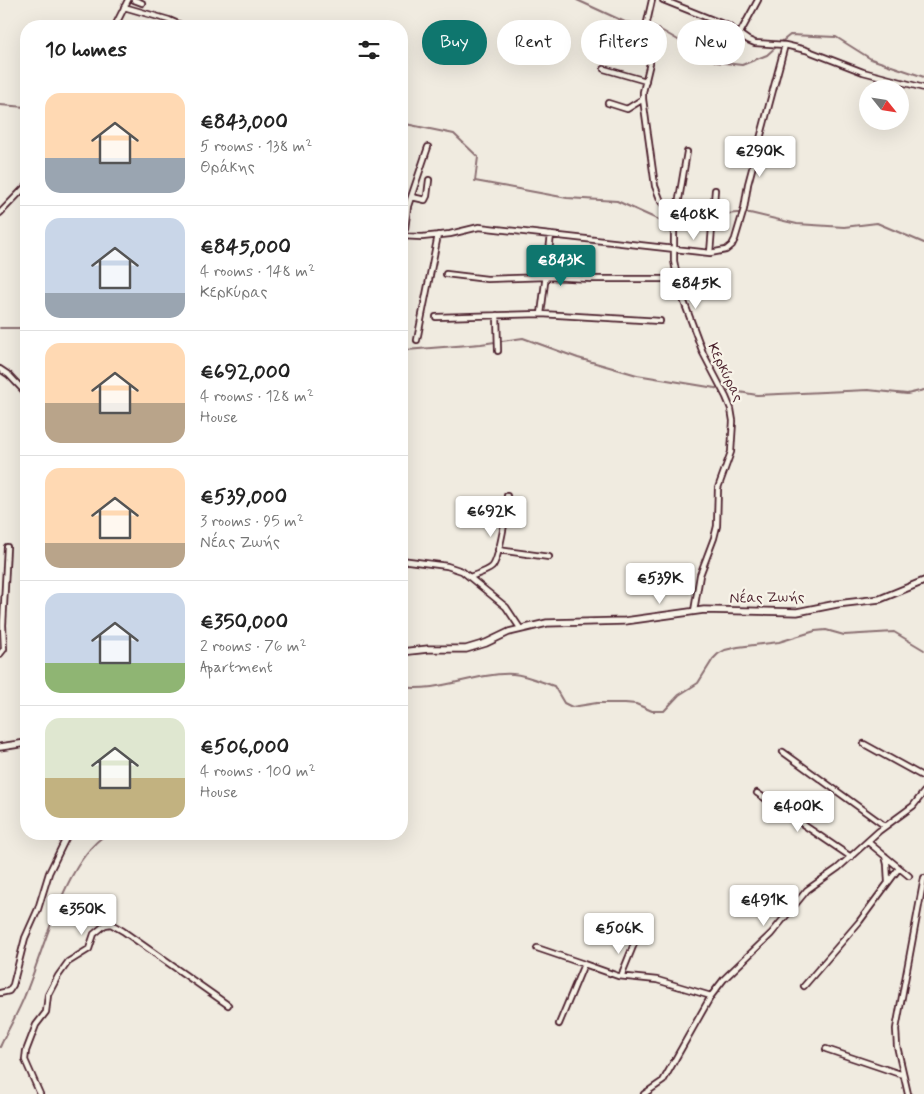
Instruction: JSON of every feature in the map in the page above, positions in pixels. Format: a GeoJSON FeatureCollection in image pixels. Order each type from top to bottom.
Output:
{"type":"FeatureCollection","features":[{"type":"Feature","properties":{"kind":"street"},"geometry":{"type":"LineString","coordinates":[[118,20],[128,0]]}},
{"type":"Feature","properties":{"kind":"street"},"geometry":{"type":"LineString","coordinates":[[134,0],[142,3]]}},
{"type":"Feature","properties":{"kind":"street"},"geometry":{"type":"LineString","coordinates":[[647,20],[652,0]]}},
{"type":"Feature","properties":{"kind":"street"},"geometry":{"type":"LineString","coordinates":[[663,0],[713,20]]}},
{"type":"Feature","properties":{"kind":"street"},"geometry":{"type":"LineString","coordinates":[[745,24],[758,0]]}},
{"type":"Feature","properties":{"kind":"street"},"geometry":{"type":"LineString","coordinates":[[124,7],[169,20]]}},
{"type":"Feature","properties":{"kind":"street"},"geometry":{"type":"LineString","coordinates":[[745,37],[755,43],[785,45],[806,50],[863,72],[924,88]]}},
{"type":"Feature","properties":{"kind":"street"},"geometry":{"type":"LineString","coordinates":[[408,236],[422,237],[456,233],[478,227],[710,253],[726,250],[735,239],[744,209],[748,184],[785,45]]}},
{"type":"Feature","properties":{"kind":"street"},"geometry":{"type":"LineString","coordinates":[[650,65],[643,99],[656,186],[660,199],[674,216]]}},
{"type":"Feature","properties":{"kind":"street"},"geometry":{"type":"LineString","coordinates":[[604,69],[646,81]]}},
{"type":"Feature","properties":{"kind":"street"},"geometry":{"type":"LineString","coordinates":[[608,103],[628,109],[643,99]]}},
{"type":"Feature","properties":{"kind":"street"},"geometry":{"type":"LineString","coordinates":[[408,206],[428,147]]}},
{"type":"Feature","properties":{"kind":"street","name":"Κερκύρας"},"geometry":{"type":"LineString","coordinates":[[687,152],[679,199],[674,216],[674,261],[689,320],[702,353],[726,397],[733,421],[731,452],[718,488],[717,526],[700,575],[694,611]]}},
{"type":"Feature","properties":{"kind":"street"},"geometry":{"type":"LineString","coordinates":[[412,197],[425,200],[429,180]]}},
{"type":"Feature","properties":{"kind":"street"},"geometry":{"type":"LineString","coordinates":[[710,253],[715,190]]}},
{"type":"Feature","properties":{"kind":"street"},"geometry":{"type":"LineString","coordinates":[[0,213],[20,192]]}},
{"type":"Feature","properties":{"kind":"street"},"geometry":{"type":"LineString","coordinates":[[417,340],[438,235]]}},
{"type":"Feature","properties":{"kind":"street"},"geometry":{"type":"LineString","coordinates":[[541,314],[551,235]]}},
{"type":"Feature","properties":{"kind":"street"},"geometry":{"type":"LineString","coordinates":[[446,274],[474,279],[546,277],[678,279]]}},
{"type":"Feature","properties":{"kind":"street"},"geometry":{"type":"LineString","coordinates":[[436,317],[541,314],[660,321]]}},
{"type":"Feature","properties":{"kind":"street"},"geometry":{"type":"LineString","coordinates":[[497,315],[498,351]]}},
{"type":"Feature","properties":{"kind":"street"},"geometry":{"type":"LineString","coordinates":[[0,369],[20,387]]}},
{"type":"Feature","properties":{"kind":"street"},"geometry":{"type":"LineString","coordinates":[[470,577],[493,566],[508,502],[507,496]]}},
{"type":"Feature","properties":{"kind":"street"},"geometry":{"type":"LineString","coordinates":[[0,654],[4,649],[3,625],[7,547]]}},
{"type":"Feature","properties":{"kind":"street"},"geometry":{"type":"LineString","coordinates":[[498,550],[549,557]]}},
{"type":"Feature","properties":{"kind":"street"},"geometry":{"type":"LineString","coordinates":[[408,561],[462,570],[506,607],[520,628]]}},
{"type":"Feature","properties":{"kind":"street","name":"Νέας Ζωής"},"geometry":{"type":"LineString","coordinates":[[408,651],[466,649],[481,645],[520,628],[556,622],[625,621],[694,611],[797,612],[837,604],[880,599],[924,581]]}},
{"type":"Feature","properties":{"kind":"street"},"geometry":{"type":"LineString","coordinates":[[0,747],[20,744]]}},
{"type":"Feature","properties":{"kind":"street"},"geometry":{"type":"LineString","coordinates":[[864,744],[924,778]]}},
{"type":"Feature","properties":{"kind":"street"},"geometry":{"type":"LineString","coordinates":[[783,752],[886,826]]}},
{"type":"Feature","properties":{"kind":"street"},"geometry":{"type":"LineString","coordinates":[[644,1094],[663,1081],[711,996],[724,979],[771,934],[803,894],[851,857],[886,826],[922,801],[924,792]]}},
{"type":"Feature","properties":{"kind":"street"},"geometry":{"type":"LineString","coordinates":[[757,793],[851,857]]}},
{"type":"Feature","properties":{"kind":"street"},"geometry":{"type":"LineString","coordinates":[[0,993],[9,991],[13,985],[25,938],[38,909],[48,873],[65,840]]}},
{"type":"Feature","properties":{"kind":"street"},"geometry":{"type":"LineString","coordinates":[[868,842],[909,876]]}},
{"type":"Feature","properties":{"kind":"street"},"geometry":{"type":"LineString","coordinates":[[885,856],[888,882]]}},
{"type":"Feature","properties":{"kind":"street"},"geometry":{"type":"LineString","coordinates":[[804,986],[859,922],[899,868]]}},
{"type":"Feature","properties":{"kind":"street"},"geometry":{"type":"LineString","coordinates":[[908,1094],[897,1046],[896,1029],[924,880]]}},
{"type":"Feature","properties":{"kind":"street"},"geometry":{"type":"LineString","coordinates":[[40,1094],[25,1060],[26,1051],[36,1026],[46,1012],[48,994],[58,976],[68,962],[89,950],[94,934],[105,925],[111,924],[123,931],[228,1005]]}},
{"type":"Feature","properties":{"kind":"street"},"geometry":{"type":"LineString","coordinates":[[622,976],[622,970],[636,939]]}},
{"type":"Feature","properties":{"kind":"street"},"geometry":{"type":"LineString","coordinates":[[537,948],[622,976],[657,980],[711,996]]}},
{"type":"Feature","properties":{"kind":"street"},"geometry":{"type":"LineString","coordinates":[[559,1024],[584,964]]}},
{"type":"Feature","properties":{"kind":"street"},"geometry":{"type":"LineString","coordinates":[[826,1050],[903,1075]]}},
{"type":"Feature","properties":{"kind":"waterway"},"geometry":{"type":"LineString","coordinates":[[577,0],[625,22],[654,26],[716,62],[742,65],[767,55],[777,46]]}},
{"type":"Feature","properties":{"kind":"waterway"},"geometry":{"type":"LineString","coordinates":[[780,43],[790,35],[836,37],[871,59],[924,77]]}},
{"type":"Feature","properties":{"kind":"waterway"},"geometry":{"type":"LineString","coordinates":[[0,105],[20,107]]}},
{"type":"Feature","properties":{"kind":"waterway"},"geometry":{"type":"LineString","coordinates":[[408,124],[454,134],[478,157],[475,181],[567,198],[617,201],[659,220],[750,213],[797,224],[844,227],[877,223],[924,243]]}},
{"type":"Feature","properties":{"kind":"waterway"},"geometry":{"type":"LineString","coordinates":[[0,328],[20,328]]}},
{"type":"Feature","properties":{"kind":"waterway"},"geometry":{"type":"LineString","coordinates":[[408,350],[481,344],[523,338],[578,358],[637,375],[757,395],[868,390],[907,394],[924,390]]}},
{"type":"Feature","properties":{"kind":"waterway"},"geometry":{"type":"LineString","coordinates":[[408,688],[430,687],[485,676],[513,674],[529,677],[554,686],[564,703],[572,707],[597,703],[625,703],[636,704],[652,711],[664,711],[679,695],[698,683],[713,659],[725,650],[779,642],[815,631],[826,630],[844,635],[894,632],[924,650]]}},
{"type":"Feature","properties":{"kind":"waterway"},"geometry":{"type":"LineString","coordinates":[[0,1047],[22,1002],[57,907],[79,864],[100,840]]}}]}
